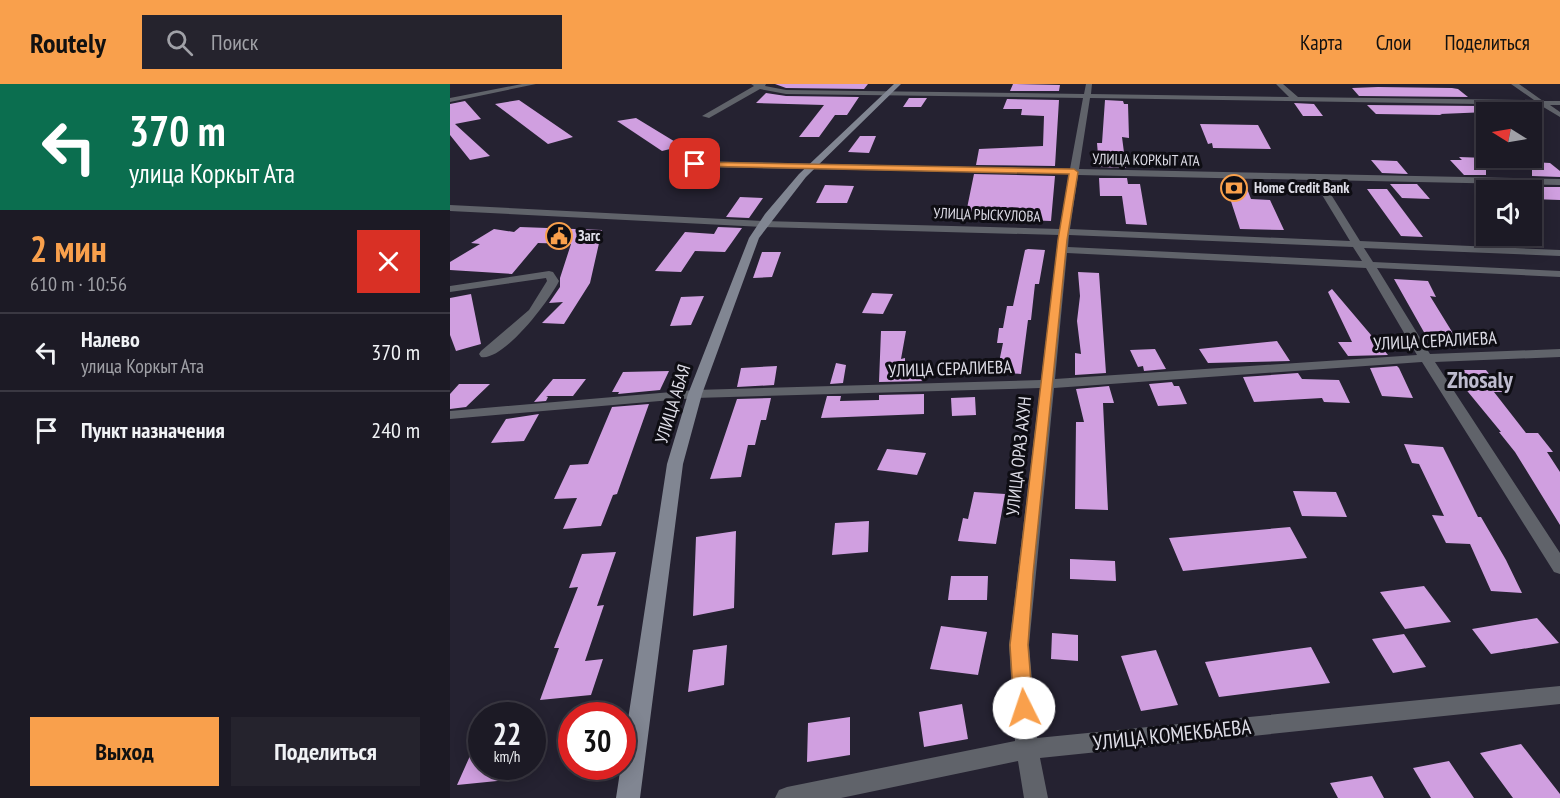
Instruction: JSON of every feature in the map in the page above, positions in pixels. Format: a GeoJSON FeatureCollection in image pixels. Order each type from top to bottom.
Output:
{"type":"FeatureCollection","features":[{"type":"Feature","properties":{"kind":"street"},"geometry":{"type":"LineString","coordinates":[[450,100],[533,84]]}},
{"type":"Feature","properties":{"kind":"street"},"geometry":{"type":"LineString","coordinates":[[1280,84],[1296,99]]}},
{"type":"Feature","properties":{"kind":"street"},"geometry":{"type":"LineString","coordinates":[[1514,84],[1541,102]]}},
{"type":"Feature","properties":{"kind":"street"},"geometry":{"type":"LineString","coordinates":[[706,116],[759,85],[778,92],[893,89],[1088,90],[1226,98],[1480,102]]}},
{"type":"Feature","properties":{"kind":"street","name":"УЛИЦА АБАЯ"},"geometry":{"type":"LineString","coordinates":[[628,798],[675,464],[694,394],[754,238],[763,224],[813,166],[893,89]]}},
{"type":"Feature","properties":{"kind":"street","name":"УЛИЦА ОРАЗ АХУН"},"geometry":{"type":"LineString","coordinates":[[1036,798],[1027,749],[1019,645],[1064,232],[1088,90]]}},
{"type":"Feature","properties":{"kind":"street"},"geometry":{"type":"LineString","coordinates":[[1220,91],[1226,98]]}},
{"type":"Feature","properties":{"kind":"street"},"geometry":{"type":"LineString","coordinates":[[1542,103],[1560,103]]}},
{"type":"Feature","properties":{"kind":"street"},"geometry":{"type":"LineString","coordinates":[[1542,103],[1560,115]]}},
{"type":"Feature","properties":{"kind":"street","name":"УЛИЦА КОРКЫТ АТА"},"geometry":{"type":"LineString","coordinates":[[695,164],[1560,182]]}},
{"type":"Feature","properties":{"kind":"street"},"geometry":{"type":"LineString","coordinates":[[1316,177],[1426,358],[1560,567]]}},
{"type":"Feature","properties":{"kind":"street","name":"УЛИЦА РЫСКУЛОВА"},"geometry":{"type":"LineString","coordinates":[[450,208],[470,211],[763,224],[1064,232],[1560,253]]}},
{"type":"Feature","properties":{"kind":"street"},"geometry":{"type":"LineString","coordinates":[[450,219],[470,211]]}},
{"type":"Feature","properties":{"kind":"street"},"geometry":{"type":"LineString","coordinates":[[1062,250],[1560,274]]}},
{"type":"Feature","properties":{"kind":"street"},"geometry":{"type":"LineString","coordinates":[[450,289],[549,274],[553,281],[546,299],[523,324],[486,354]]}},
{"type":"Feature","properties":{"kind":"street","name":"УЛИЦА СЕРАЛИЕВА"},"geometry":{"type":"LineString","coordinates":[[450,415],[694,394],[1047,384],[1426,358],[1560,353]]}},
{"type":"Feature","properties":{"kind":"street","name":"УЛИЦА КОМЕКБАЕВА"},"geometry":{"type":"LineString","coordinates":[[787,798],[1027,749],[1560,695]]}},
{"type":"Feature","properties":{"kind":"building"},"geometry":{"type":"Polygon","coordinates":[[[775,84],[868,84],[864,89],[786,88],[775,84]]]}},
{"type":"Feature","properties":{"kind":"building"},"geometry":{"type":"Polygon","coordinates":[[[1013,84],[1060,85],[1059,91],[1010,91],[1013,84]]]}},
{"type":"Feature","properties":{"kind":"building"},"geometry":{"type":"Polygon","coordinates":[[[1352,88],[1452,88],[1458,89],[1468,97],[1359,96],[1352,88]]]}},
{"type":"Feature","properties":{"kind":"building"},"geometry":{"type":"Polygon","coordinates":[[[766,93],[786,96],[859,97],[847,115],[835,115],[819,137],[799,137],[824,105],[756,103],[766,93]]]}},
{"type":"Feature","properties":{"kind":"building"},"geometry":{"type":"Polygon","coordinates":[[[909,98],[927,98],[921,107],[903,107],[909,98]]]}},
{"type":"Feature","properties":{"kind":"building"},"geometry":{"type":"Polygon","coordinates":[[[1007,99],[1059,100],[1055,166],[976,165],[979,149],[1043,146],[1044,116],[1021,115],[1022,109],[1003,109],[1007,99]]]}},
{"type":"Feature","properties":{"kind":"building"},"geometry":{"type":"Polygon","coordinates":[[[519,100],[573,137],[548,144],[495,104],[519,100]]]}},
{"type":"Feature","properties":{"kind":"building"},"geometry":{"type":"Polygon","coordinates":[[[1105,100],[1123,101],[1124,104],[1128,104],[1129,138],[1122,137],[1126,168],[1099,167],[1097,143],[1102,143],[1105,100]]]}},
{"type":"Feature","properties":{"kind":"building"},"geometry":{"type":"Polygon","coordinates":[[[465,101],[481,119],[455,124],[490,156],[470,160],[450,135],[450,104],[465,101]]]}},
{"type":"Feature","properties":{"kind":"building"},"geometry":{"type":"Polygon","coordinates":[[[1294,103],[1314,104],[1323,116],[1303,116],[1294,103]]]}},
{"type":"Feature","properties":{"kind":"building"},"geometry":{"type":"Polygon","coordinates":[[[1367,105],[1476,106],[1476,112],[1440,114],[1442,115],[1376,114],[1367,105]]]}},
{"type":"Feature","properties":{"kind":"building"},"geometry":{"type":"Polygon","coordinates":[[[636,118],[682,146],[662,151],[617,121],[636,118]]]}},
{"type":"Feature","properties":{"kind":"building"},"geometry":{"type":"Polygon","coordinates":[[[1200,124],[1258,125],[1271,149],[1213,148],[1212,143],[1208,144],[1200,124]]]}},
{"type":"Feature","properties":{"kind":"building"},"geometry":{"type":"Polygon","coordinates":[[[860,136],[876,136],[869,153],[848,152],[860,136]]]}},
{"type":"Feature","properties":{"kind":"building"},"geometry":{"type":"Polygon","coordinates":[[[1459,157],[1476,158],[1476,168],[1486,168],[1486,175],[1464,175],[1450,160],[1462,160],[1459,157]]]}},
{"type":"Feature","properties":{"kind":"building"},"geometry":{"type":"Polygon","coordinates":[[[1371,160],[1397,161],[1408,174],[1382,173],[1371,160]]]}},
{"type":"Feature","properties":{"kind":"building"},"geometry":{"type":"Polygon","coordinates":[[[1542,163],[1550,163],[1560,171],[1560,177],[1532,176],[1532,168],[1542,168],[1542,163]]]}},
{"type":"Feature","properties":{"kind":"building"},"geometry":{"type":"Polygon","coordinates":[[[974,174],[1055,176],[1051,221],[965,218],[974,174]]]}},
{"type":"Feature","properties":{"kind":"building"},"geometry":{"type":"Polygon","coordinates":[[[1099,178],[1127,178],[1128,184],[1140,184],[1147,225],[1126,224],[1122,196],[1100,196],[1099,178]]]}},
{"type":"Feature","properties":{"kind":"building"},"geometry":{"type":"Polygon","coordinates":[[[1390,184],[1417,184],[1430,199],[1402,198],[1390,184]]]}},
{"type":"Feature","properties":{"kind":"building"},"geometry":{"type":"Polygon","coordinates":[[[825,185],[854,186],[847,203],[816,203],[825,185]]]}},
{"type":"Feature","properties":{"kind":"building"},"geometry":{"type":"Polygon","coordinates":[[[1226,186],[1246,186],[1251,199],[1270,200],[1284,230],[1240,229],[1226,186]]]}},
{"type":"Feature","properties":{"kind":"building"},"geometry":{"type":"Polygon","coordinates":[[[1542,187],[1560,187],[1560,200],[1542,199],[1542,187]]]}},
{"type":"Feature","properties":{"kind":"building"},"geometry":{"type":"Polygon","coordinates":[[[1367,189],[1387,189],[1423,237],[1401,236],[1367,189]]]}},
{"type":"Feature","properties":{"kind":"building"},"geometry":{"type":"Polygon","coordinates":[[[740,197],[763,198],[749,218],[726,217],[740,197]]]}},
{"type":"Feature","properties":{"kind":"building"},"geometry":{"type":"Polygon","coordinates":[[[520,227],[602,230],[590,283],[564,324],[542,323],[563,302],[549,303],[560,287],[560,278],[571,244],[538,243],[512,274],[450,270],[450,262],[480,244],[471,243],[494,229],[514,232],[520,227]]]}},
{"type":"Feature","properties":{"kind":"building"},"geometry":{"type":"Polygon","coordinates":[[[718,227],[742,228],[725,252],[695,251],[681,272],[655,271],[685,232],[714,234],[718,227]]]}},
{"type":"Feature","properties":{"kind":"building"},"geometry":{"type":"Polygon","coordinates":[[[1025,250],[1045,250],[1039,284],[1035,284],[1031,320],[1028,320],[1021,374],[997,372],[1003,343],[997,343],[999,328],[1003,328],[1007,306],[1013,306],[1025,250]]]}},
{"type":"Feature","properties":{"kind":"building"},"geometry":{"type":"Polygon","coordinates":[[[762,252],[781,252],[772,277],[753,278],[762,252]]]}},
{"type":"Feature","properties":{"kind":"building"},"geometry":{"type":"Polygon","coordinates":[[[1078,272],[1099,273],[1106,373],[1075,375],[1075,353],[1081,354],[1077,321],[1080,296],[1078,272]]]}},
{"type":"Feature","properties":{"kind":"building"},"geometry":{"type":"Polygon","coordinates":[[[1394,279],[1428,281],[1436,297],[1430,296],[1454,335],[1425,334],[1394,279]]]}},
{"type":"Feature","properties":{"kind":"building"},"geometry":{"type":"Polygon","coordinates":[[[1332,289],[1388,355],[1348,356],[1338,342],[1352,342],[1328,292],[1332,289]]]}},
{"type":"Feature","properties":{"kind":"building"},"geometry":{"type":"Polygon","coordinates":[[[872,293],[893,294],[883,314],[862,313],[872,293]]]}},
{"type":"Feature","properties":{"kind":"building"},"geometry":{"type":"Polygon","coordinates":[[[471,294],[481,344],[456,351],[450,335],[450,298],[471,294]]]}},
{"type":"Feature","properties":{"kind":"building"},"geometry":{"type":"Polygon","coordinates":[[[704,296],[691,325],[670,326],[681,297],[704,296]]]}},
{"type":"Feature","properties":{"kind":"building"},"geometry":{"type":"Polygon","coordinates":[[[881,331],[906,331],[901,359],[905,358],[905,363],[924,362],[924,381],[879,382],[881,331]]]}},
{"type":"Feature","properties":{"kind":"building"},"geometry":{"type":"Polygon","coordinates":[[[1277,341],[1290,361],[1208,363],[1199,349],[1277,341]]]}},
{"type":"Feature","properties":{"kind":"building"},"geometry":{"type":"Polygon","coordinates":[[[1155,349],[1166,369],[1144,371],[1143,366],[1138,367],[1130,350],[1155,349]]]}},
{"type":"Feature","properties":{"kind":"building"},"geometry":{"type":"Polygon","coordinates":[[[836,363],[846,365],[843,383],[830,384],[836,363]]]}},
{"type":"Feature","properties":{"kind":"building"},"geometry":{"type":"Polygon","coordinates":[[[777,366],[774,385],[737,387],[741,368],[777,366]]]}},
{"type":"Feature","properties":{"kind":"building"},"geometry":{"type":"Polygon","coordinates":[[[1397,366],[1413,398],[1382,396],[1370,368],[1397,366]]]}},
{"type":"Feature","properties":{"kind":"building"},"geometry":{"type":"Polygon","coordinates":[[[1450,370],[1486,370],[1503,392],[1494,392],[1526,433],[1538,433],[1553,452],[1547,452],[1560,472],[1560,525],[1515,452],[1499,432],[1501,432],[1450,370]]]}},
{"type":"Feature","properties":{"kind":"building"},"geometry":{"type":"Polygon","coordinates":[[[669,371],[660,390],[618,394],[619,392],[612,392],[623,372],[669,371]]]}},
{"type":"Feature","properties":{"kind":"building"},"geometry":{"type":"Polygon","coordinates":[[[1298,373],[1302,379],[1339,380],[1350,403],[1324,402],[1322,398],[1254,402],[1243,377],[1298,373]]]}},
{"type":"Feature","properties":{"kind":"building"},"geometry":{"type":"Polygon","coordinates":[[[553,379],[586,379],[573,396],[546,396],[548,397],[546,401],[534,402],[553,379]]]}},
{"type":"Feature","properties":{"kind":"building"},"geometry":{"type":"Polygon","coordinates":[[[1172,382],[1174,386],[1179,386],[1187,404],[1158,406],[1149,384],[1172,382]]]}},
{"type":"Feature","properties":{"kind":"building"},"geometry":{"type":"Polygon","coordinates":[[[459,384],[490,384],[466,407],[450,409],[450,394],[459,384]]]}},
{"type":"Feature","properties":{"kind":"building"},"geometry":{"type":"Polygon","coordinates":[[[1109,386],[1114,403],[1103,403],[1108,510],[1075,509],[1076,422],[1084,422],[1076,389],[1109,386]]]}},
{"type":"Feature","properties":{"kind":"building"},"geometry":{"type":"Polygon","coordinates":[[[924,394],[924,414],[821,418],[827,396],[841,396],[840,401],[879,400],[879,395],[924,394]]]}},
{"type":"Feature","properties":{"kind":"building"},"geometry":{"type":"Polygon","coordinates":[[[975,397],[976,415],[952,416],[951,398],[975,397]]]}},
{"type":"Feature","properties":{"kind":"building"},"geometry":{"type":"Polygon","coordinates":[[[771,398],[766,420],[761,420],[755,445],[748,445],[741,477],[710,479],[737,399],[771,398]]]}},
{"type":"Feature","properties":{"kind":"building"},"geometry":{"type":"Polygon","coordinates":[[[649,404],[617,494],[613,495],[601,526],[563,529],[577,498],[554,499],[570,465],[588,464],[612,407],[649,404]]]}},
{"type":"Feature","properties":{"kind":"building"},"geometry":{"type":"Polygon","coordinates":[[[539,414],[524,441],[491,443],[506,419],[539,414]]]}},
{"type":"Feature","properties":{"kind":"building"},"geometry":{"type":"Polygon","coordinates":[[[1404,444],[1443,447],[1478,517],[1481,517],[1506,560],[1522,593],[1491,591],[1470,544],[1446,543],[1432,515],[1444,516],[1419,464],[1412,463],[1404,444]]]}},
{"type":"Feature","properties":{"kind":"building"},"geometry":{"type":"Polygon","coordinates":[[[887,449],[926,453],[917,475],[877,470],[887,449]]]}},
{"type":"Feature","properties":{"kind":"building"},"geometry":{"type":"Polygon","coordinates":[[[1293,491],[1336,492],[1347,517],[1302,516],[1293,491]]]}},
{"type":"Feature","properties":{"kind":"building"},"geometry":{"type":"Polygon","coordinates":[[[974,492],[1005,494],[996,544],[958,541],[963,518],[968,519],[974,492]]]}},
{"type":"Feature","properties":{"kind":"building"},"geometry":{"type":"Polygon","coordinates":[[[869,521],[868,552],[832,555],[835,523],[869,521]]]}},
{"type":"Feature","properties":{"kind":"building"},"geometry":{"type":"Polygon","coordinates":[[[1290,527],[1307,558],[1183,571],[1169,538],[1290,527]]]}},
{"type":"Feature","properties":{"kind":"building"},"geometry":{"type":"Polygon","coordinates":[[[736,531],[734,608],[693,616],[696,537],[736,531]]]}},
{"type":"Feature","properties":{"kind":"building"},"geometry":{"type":"Polygon","coordinates":[[[616,552],[597,606],[604,605],[585,661],[603,659],[591,695],[540,700],[559,648],[554,648],[578,587],[569,588],[582,554],[616,552]]]}},
{"type":"Feature","properties":{"kind":"building"},"geometry":{"type":"Polygon","coordinates":[[[1070,559],[1115,561],[1116,581],[1070,579],[1070,559]]]}},
{"type":"Feature","properties":{"kind":"building"},"geometry":{"type":"Polygon","coordinates":[[[951,576],[988,576],[987,600],[948,600],[951,576]]]}},
{"type":"Feature","properties":{"kind":"building"},"geometry":{"type":"Polygon","coordinates":[[[1424,586],[1451,622],[1405,629],[1380,592],[1424,586]]]}},
{"type":"Feature","properties":{"kind":"building"},"geometry":{"type":"Polygon","coordinates":[[[1537,618],[1559,643],[1491,654],[1472,629],[1537,618]]]}},
{"type":"Feature","properties":{"kind":"building"},"geometry":{"type":"Polygon","coordinates":[[[941,626],[987,632],[978,675],[930,669],[941,626]]]}},
{"type":"Feature","properties":{"kind":"building"},"geometry":{"type":"Polygon","coordinates":[[[1052,633],[1078,635],[1078,661],[1051,659],[1052,633]]]}},
{"type":"Feature","properties":{"kind":"building"},"geometry":{"type":"Polygon","coordinates":[[[1404,634],[1426,667],[1393,673],[1372,639],[1404,634]]]}},
{"type":"Feature","properties":{"kind":"building"},"geometry":{"type":"Polygon","coordinates":[[[727,645],[724,685],[688,692],[693,650],[727,645]]]}},
{"type":"Feature","properties":{"kind":"building"},"geometry":{"type":"Polygon","coordinates":[[[1311,647],[1330,683],[1219,697],[1205,662],[1311,647]]]}},
{"type":"Feature","properties":{"kind":"building"},"geometry":{"type":"Polygon","coordinates":[[[1156,650],[1178,705],[1141,711],[1121,656],[1156,650]]]}},
{"type":"Feature","properties":{"kind":"building"},"geometry":{"type":"Polygon","coordinates":[[[962,704],[968,739],[924,747],[919,712],[962,704]]]}},
{"type":"Feature","properties":{"kind":"building"},"geometry":{"type":"Polygon","coordinates":[[[850,717],[850,755],[807,762],[808,723],[850,717]]]}},
{"type":"Feature","properties":{"kind":"building"},"geometry":{"type":"Polygon","coordinates":[[[1521,744],[1560,794],[1560,798],[1513,798],[1480,753],[1521,744]]]}},
{"type":"Feature","properties":{"kind":"building"},"geometry":{"type":"Polygon","coordinates":[[[468,760],[468,780],[507,780],[457,785],[468,760]]]}},
{"type":"Feature","properties":{"kind":"building"},"geometry":{"type":"Polygon","coordinates":[[[1449,761],[1474,798],[1431,798],[1413,768],[1449,761]]]}},
{"type":"Feature","properties":{"kind":"building"},"geometry":{"type":"Polygon","coordinates":[[[1372,776],[1384,798],[1338,798],[1330,783],[1372,776]]]}},
{"type":"Feature","properties":{"kind":"place","name":"Home Credit Bank"},"geometry":{"type":"Point","coordinates":[1234,188]}},
{"type":"Feature","properties":{"kind":"place","name":"Загс"},"geometry":{"type":"Point","coordinates":[559,236]}},
{"type":"Feature","properties":{"kind":"district","name":"Zhosaly"},"geometry":{"type":"Point","coordinates":[1480,380]}},
{"type":"Feature","properties":{"kind":"route"},"geometry":{"type":"LineString","coordinates":[[695,164],[1074,172],[1063,240],[1025,574],[1019,645],[1024,708]]}}]}
